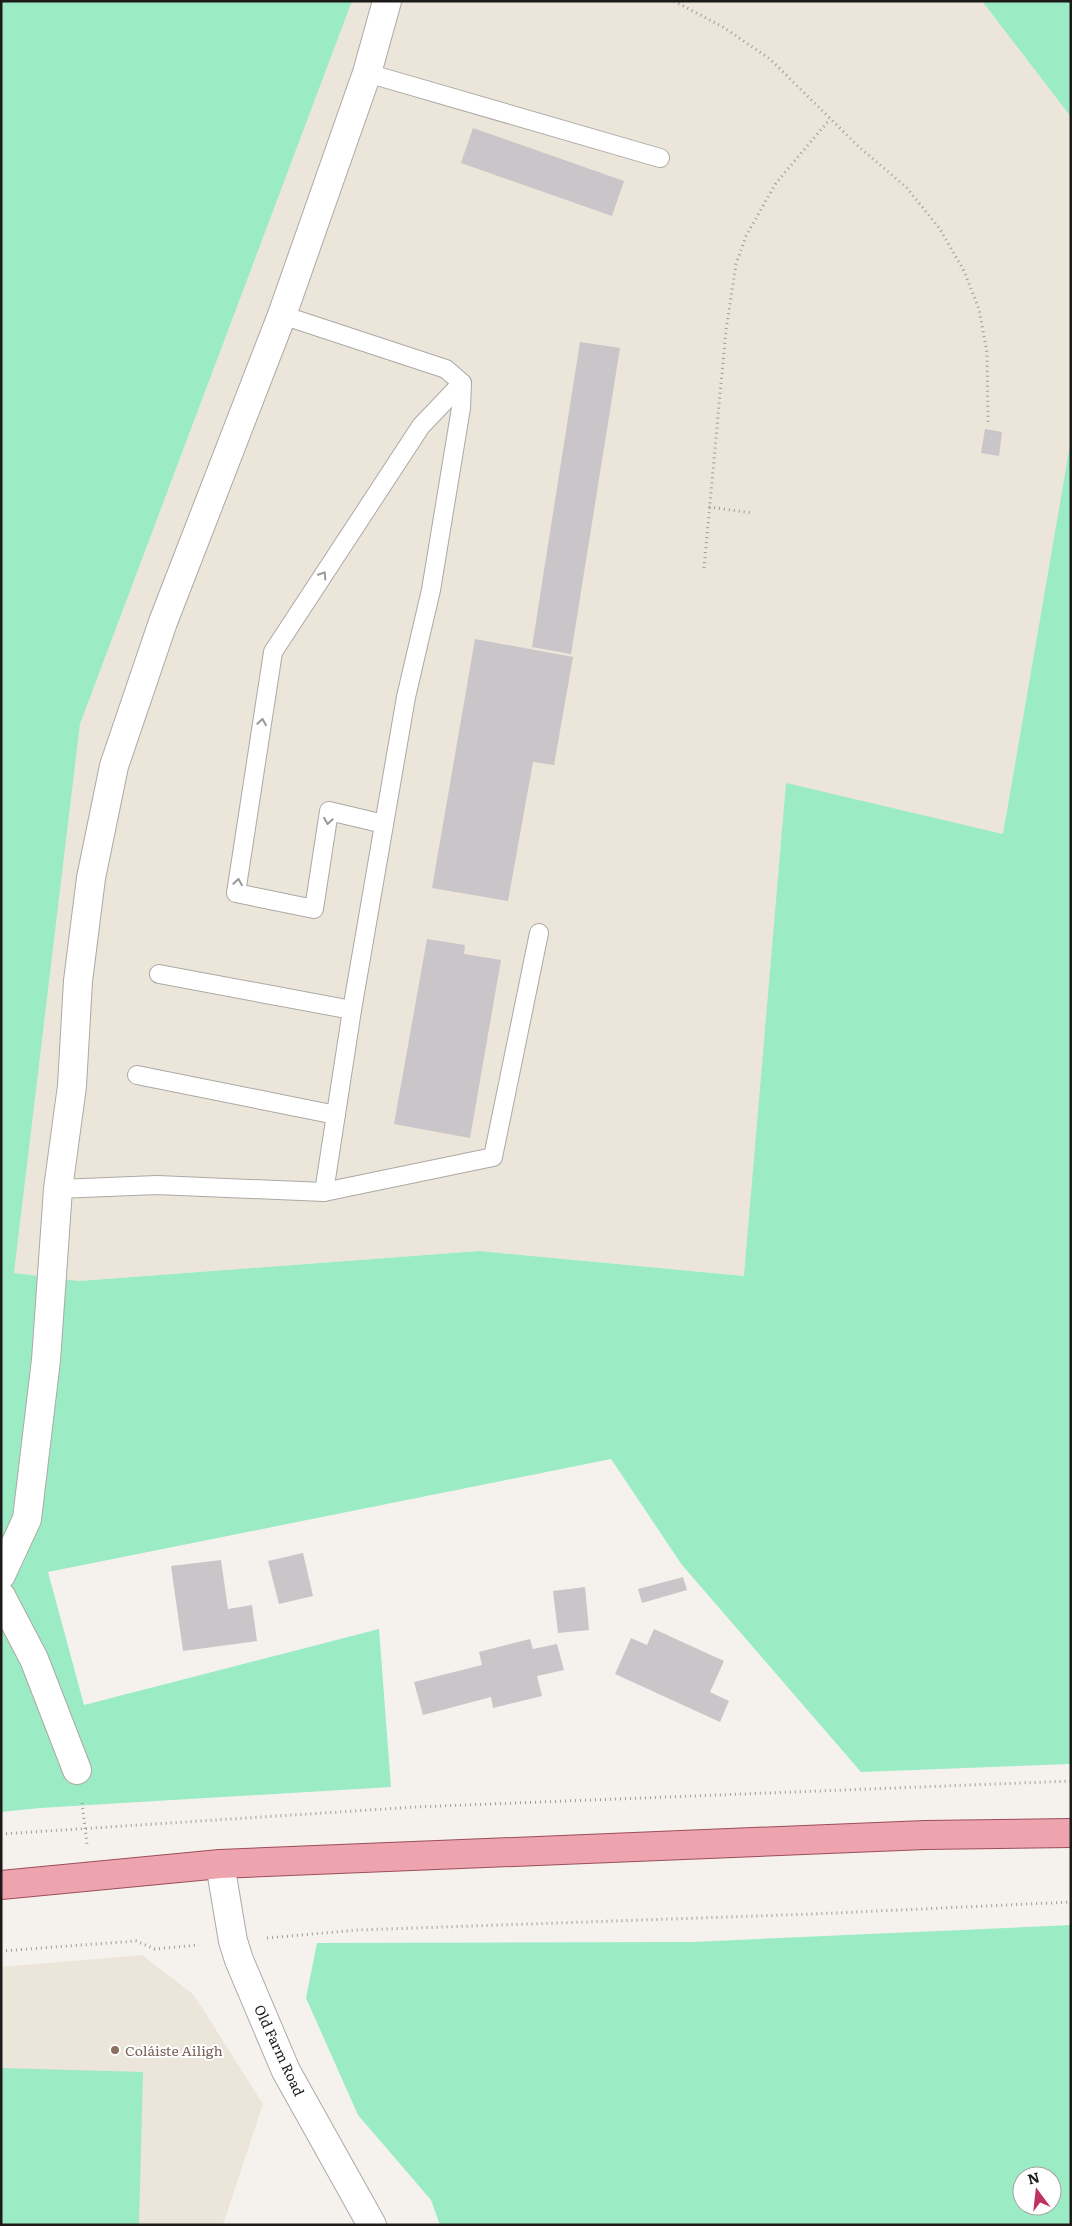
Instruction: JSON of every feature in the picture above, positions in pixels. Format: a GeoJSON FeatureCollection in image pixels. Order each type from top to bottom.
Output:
{"type":"FeatureCollection","features":[{"type":"Feature","properties":{"kind":"main road"},"geometry":{"type":"LineString","coordinates":[[1,1885],[220,1864],[925,1835],[1071,1833]]}},
{"type":"Feature","properties":{"kind":"street"},"geometry":{"type":"LineString","coordinates":[[1,1575],[27,1520],[46,1360],[58,1188],[72,1086],[78,981],[91,878],[114,766],[163,622],[282,315],[367,73],[387,1]]}},
{"type":"Feature","properties":{"kind":"street"},"geometry":{"type":"LineString","coordinates":[[1,1596],[34,1659],[78,1770]]}},
{"type":"Feature","properties":{"kind":"street","name":"Old Farm Road"},"geometry":{"type":"LineString","coordinates":[[220,1864],[233,1942],[238,1960],[286,2071],[372,2225]]}},
{"type":"Feature","properties":{"kind":"lane"},"geometry":{"type":"LineString","coordinates":[[367,73],[660,158]]}},
{"type":"Feature","properties":{"kind":"lane"},"geometry":{"type":"LineString","coordinates":[[282,315],[446,369],[462,383]]}},
{"type":"Feature","properties":{"kind":"lane"},"geometry":{"type":"LineString","coordinates":[[324,1192],[352,1010],[406,697],[431,590],[461,408],[462,383]]}},
{"type":"Feature","properties":{"kind":"lane"},"geometry":{"type":"LineString","coordinates":[[384,824],[329,812],[314,909],[236,893],[273,652],[421,426],[462,383]]}},
{"type":"Feature","properties":{"kind":"lane"},"geometry":{"type":"LineString","coordinates":[[58,1188],[157,1185],[324,1192],[493,1158],[539,933]]}},
{"type":"Feature","properties":{"kind":"lane"},"geometry":{"type":"LineString","coordinates":[[159,974],[352,1010]]}},
{"type":"Feature","properties":{"kind":"lane"},"geometry":{"type":"LineString","coordinates":[[137,1075],[336,1114]]}},
{"type":"Feature","properties":{"kind":"path"},"geometry":{"type":"LineString","coordinates":[[674,1],[723,28],[770,60],[830,119],[906,187],[940,230],[964,271],[979,309],[987,353],[988,422]]}},
{"type":"Feature","properties":{"kind":"path"},"geometry":{"type":"LineString","coordinates":[[704,568],[726,330],[736,264],[746,236],[776,183],[830,119]]}},
{"type":"Feature","properties":{"kind":"path"},"geometry":{"type":"LineString","coordinates":[[709,507],[753,513]]}},
{"type":"Feature","properties":{"kind":"path"},"geometry":{"type":"LineString","coordinates":[[78,1770],[91,1876]]}},
{"type":"Feature","properties":{"kind":"path"},"geometry":{"type":"LineString","coordinates":[[1,1834],[415,1807],[1071,1781]]}},
{"type":"Feature","properties":{"kind":"path"},"geometry":{"type":"LineString","coordinates":[[1,1951],[136,1941],[155,1949],[358,1930],[823,1914],[1071,1902]]}},
{"type":"Feature","properties":{"kind":"shaded area"},"geometry":{"type":"Polygon","coordinates":[[[352,1],[982,1],[1071,117],[1071,439],[1003,834],[786,784],[745,1276],[479,1251],[79,1281],[14,1273],[80,724],[352,1]]]}},
{"type":"Feature","properties":{"kind":"shaded area","name":"Coláiste Ailigh"},"geometry":{"type":"Polygon","coordinates":[[[142,1955],[194,1995],[263,2104],[223,2225],[1,2225],[1,1967],[142,1955]]]}},
{"type":"Feature","properties":{"kind":"green space"},"geometry":{"type":"Polygon","coordinates":[[[1,1],[352,1],[80,724],[14,1273],[79,1281],[479,1251],[744,1276],[786,783],[1003,834],[1071,439],[1071,1764],[861,1772],[682,1565],[611,1459],[48,1572],[84,1705],[379,1629],[391,1787],[1,1812],[1,1]]]}},
{"type":"Feature","properties":{"kind":"green space"},"geometry":{"type":"Polygon","coordinates":[[[982,1],[1071,1],[1071,117],[982,1]]]}},
{"type":"Feature","properties":{"kind":"green space"},"geometry":{"type":"Polygon","coordinates":[[[1071,1925],[1071,2225],[440,2225],[431,2200],[358,2115],[306,1998],[317,1943],[692,1942],[1071,1925]]]}},
{"type":"Feature","properties":{"kind":"green space"},"geometry":{"type":"Polygon","coordinates":[[[1,2068],[143,2072],[139,2225],[1,2225],[1,2068]]]}},
{"type":"Feature","properties":{"kind":"building"},"geometry":{"type":"Polygon","coordinates":[[[473,128],[624,181],[612,216],[461,163],[473,128]]]}},
{"type":"Feature","properties":{"kind":"building"},"geometry":{"type":"Polygon","coordinates":[[[580,342],[620,348],[571,654],[532,647],[580,342]]]}},
{"type":"Feature","properties":{"kind":"building"},"geometry":{"type":"Polygon","coordinates":[[[985,429],[1002,432],[999,456],[981,453],[985,429]]]}},
{"type":"Feature","properties":{"kind":"building"},"geometry":{"type":"Polygon","coordinates":[[[475,639],[573,657],[554,765],[533,762],[508,901],[432,888],[475,639]]]}},
{"type":"Feature","properties":{"kind":"building"},"geometry":{"type":"Polygon","coordinates":[[[427,939],[465,945],[464,954],[501,960],[470,1138],[394,1124],[427,939]]]}},
{"type":"Feature","properties":{"kind":"building"},"geometry":{"type":"Polygon","coordinates":[[[303,1553],[313,1596],[279,1604],[268,1561],[303,1553]]]}},
{"type":"Feature","properties":{"kind":"building"},"geometry":{"type":"Polygon","coordinates":[[[221,1560],[228,1609],[252,1605],[257,1641],[183,1651],[171,1566],[221,1560]]]}},
{"type":"Feature","properties":{"kind":"building"},"geometry":{"type":"Polygon","coordinates":[[[683,1577],[687,1590],[642,1603],[638,1589],[683,1577]]]}},
{"type":"Feature","properties":{"kind":"building"},"geometry":{"type":"Polygon","coordinates":[[[585,1587],[589,1630],[558,1633],[553,1591],[585,1587]]]}},
{"type":"Feature","properties":{"kind":"building"},"geometry":{"type":"Polygon","coordinates":[[[654,1629],[724,1661],[710,1692],[729,1701],[720,1722],[615,1674],[631,1638],[647,1645],[654,1629]]]}},
{"type":"Feature","properties":{"kind":"building"},"geometry":{"type":"Polygon","coordinates":[[[530,1639],[533,1649],[557,1644],[564,1670],[537,1676],[542,1696],[493,1708],[491,1697],[423,1715],[414,1682],[482,1665],[479,1652],[530,1639]]]}},
{"type":"Feature","properties":{"kind":"place","name":"Coláiste Ailigh"},"geometry":{"type":"Point","coordinates":[115,2050]}}]}
